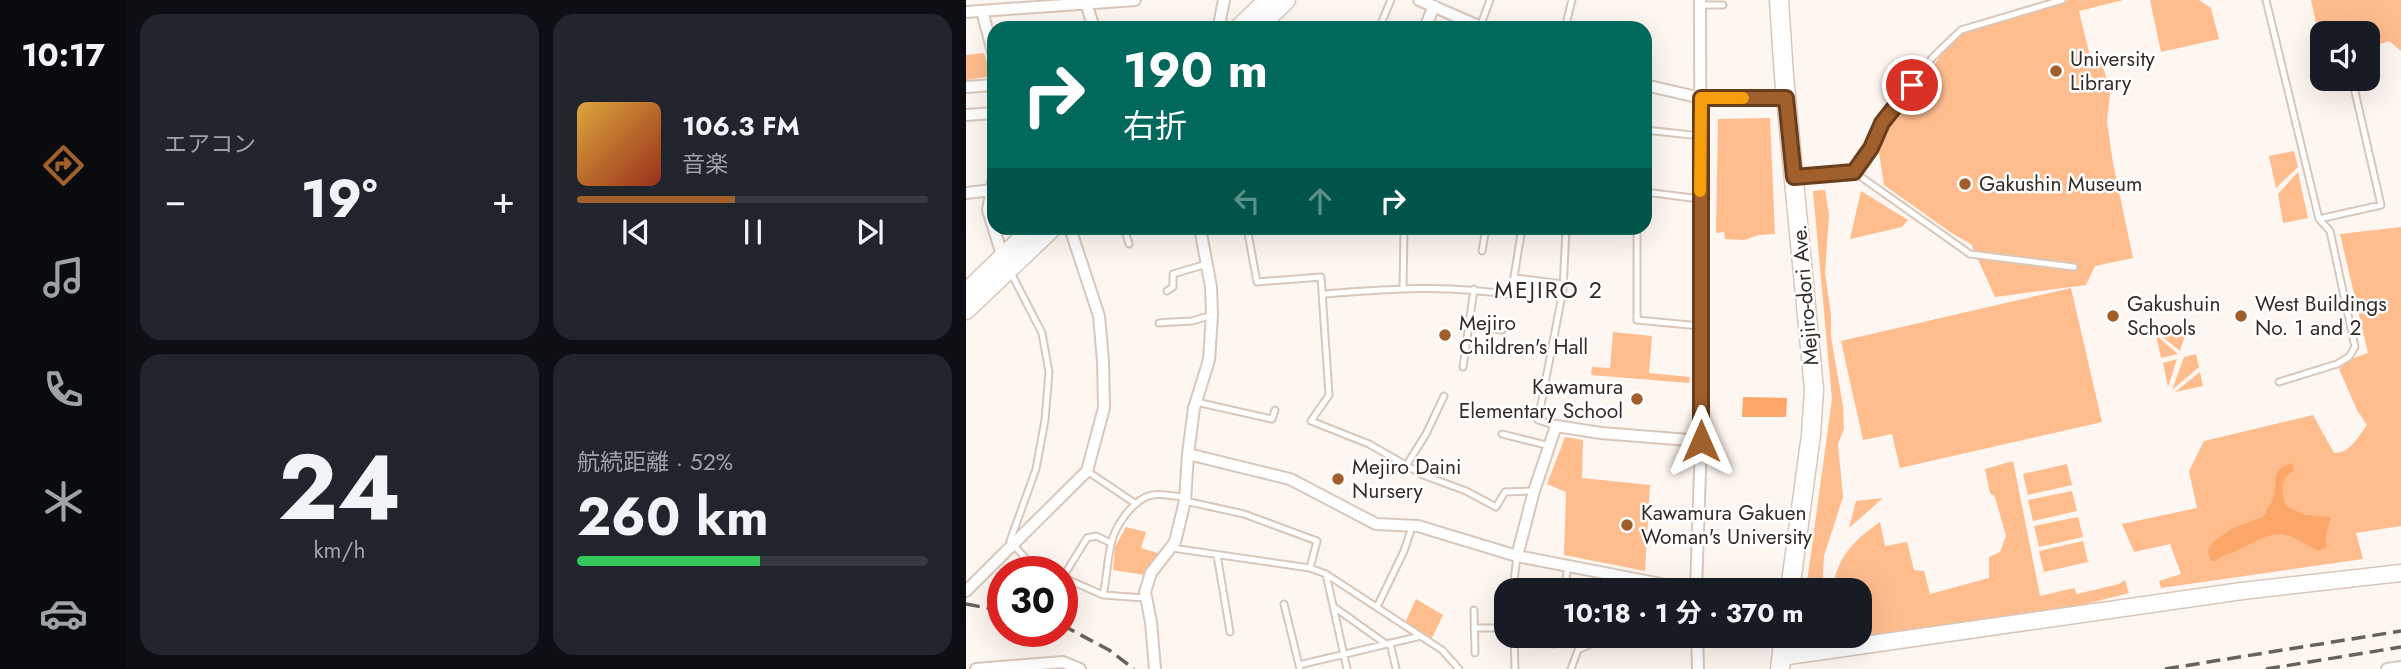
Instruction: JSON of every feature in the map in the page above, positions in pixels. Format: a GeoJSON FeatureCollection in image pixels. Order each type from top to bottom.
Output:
{"type":"FeatureCollection","features":[{"type":"Feature","properties":{"kind":"main road"},"geometry":{"type":"LineString","coordinates":[[1246,21],[1268,0]]}},
{"type":"Feature","properties":{"kind":"main road"},"geometry":{"type":"LineString","coordinates":[[1264,21],[1286,0]]}},
{"type":"Feature","properties":{"kind":"main road","name":"Mejiro-dori Ave."},"geometry":{"type":"LineString","coordinates":[[1779,0],[1814,389],[1811,435],[1792,578]]}},
{"type":"Feature","properties":{"kind":"main road"},"geometry":{"type":"LineString","coordinates":[[966,310],[1028,235]]}},
{"type":"Feature","properties":{"kind":"main road"},"geometry":{"type":"LineString","coordinates":[[966,293],[1043,235]]}},
{"type":"Feature","properties":{"kind":"street"},"geometry":{"type":"LineString","coordinates":[[966,12],[1135,0]]}},
{"type":"Feature","properties":{"kind":"street"},"geometry":{"type":"LineString","coordinates":[[1220,21],[1224,0]]}},
{"type":"Feature","properties":{"kind":"street"},"geometry":{"type":"LineString","coordinates":[[1419,0],[1468,21]]}},
{"type":"Feature","properties":{"kind":"street"},"geometry":{"type":"LineString","coordinates":[[1085,2],[1092,21]]}},
{"type":"Feature","properties":{"kind":"street"},"geometry":{"type":"LineString","coordinates":[[1695,578],[1701,441],[1700,2]]}},
{"type":"Feature","properties":{"kind":"street"},"geometry":{"type":"LineString","coordinates":[[1428,21],[1434,6]]}},
{"type":"Feature","properties":{"kind":"street"},"geometry":{"type":"LineString","coordinates":[[982,11],[987,30]]}},
{"type":"Feature","properties":{"kind":"street"},"geometry":{"type":"LineString","coordinates":[[966,88],[987,86]]}},
{"type":"Feature","properties":{"kind":"street"},"geometry":{"type":"LineString","coordinates":[[1652,87],[1701,98],[1786,98]]}},
{"type":"Feature","properties":{"kind":"street"},"geometry":{"type":"LineString","coordinates":[[966,115],[987,114]]}},
{"type":"Feature","properties":{"kind":"street"},"geometry":{"type":"LineString","coordinates":[[966,192],[987,190]]}},
{"type":"Feature","properties":{"kind":"street"},"geometry":{"type":"LineString","coordinates":[[996,235],[1006,264]]}},
{"type":"Feature","properties":{"kind":"street"},"geometry":{"type":"LineString","coordinates":[[968,586],[1087,471],[1104,408],[1103,361],[1099,316],[1072,235]]}},
{"type":"Feature","properties":{"kind":"street"},"geometry":{"type":"LineString","coordinates":[[1155,669],[1151,622],[1145,598],[1150,573],[1175,542],[1185,499],[1196,402],[1209,360],[1212,315],[1201,235]]}},
{"type":"Feature","properties":{"kind":"street"},"geometry":{"type":"LineString","coordinates":[[1517,556],[1534,491],[1556,426],[1601,433],[1701,441]]}},
{"type":"Feature","properties":{"kind":"street"},"geometry":{"type":"LineString","coordinates":[[1188,454],[1290,479],[1376,524],[1412,526],[1517,556],[1620,578]]}},
{"type":"Feature","properties":{"kind":"street"},"geometry":{"type":"LineString","coordinates":[[1781,663],[2228,593],[2401,573]]}},
{"type":"Feature","properties":{"kind":"street"},"geometry":{"type":"LineString","coordinates":[[1697,648],[1698,669]]}},
{"type":"Feature","properties":{"kind":"street"},"geometry":{"type":"LineString","coordinates":[[976,669],[1063,662],[1071,663],[1080,669]]}},
{"type":"Feature","properties":{"kind":"street"},"geometry":{"type":"LineString","coordinates":[[2387,669],[2401,667]]}},
{"type":"Feature","properties":{"kind":"lane"},"geometry":{"type":"LineString","coordinates":[[1382,21],[1391,0]]}},
{"type":"Feature","properties":{"kind":"lane"},"geometry":{"type":"LineString","coordinates":[[1484,21],[1490,0]]}},
{"type":"Feature","properties":{"kind":"lane"},"geometry":{"type":"LineString","coordinates":[[1567,21],[1572,0]]}},
{"type":"Feature","properties":{"kind":"lane"},"geometry":{"type":"LineString","coordinates":[[1854,172],[1871,148],[1882,123],[1933,57],[1961,30],[2062,0]]}},
{"type":"Feature","properties":{"kind":"lane"},"geometry":{"type":"LineString","coordinates":[[2266,0],[2319,219],[2330,231],[2355,347],[2349,357],[2336,364],[2279,382]]}},
{"type":"Feature","properties":{"kind":"lane"},"geometry":{"type":"LineString","coordinates":[[1700,2],[1723,5]]}},
{"type":"Feature","properties":{"kind":"lane"},"geometry":{"type":"LineString","coordinates":[[2319,219],[2381,205],[2355,91]]}},
{"type":"Feature","properties":{"kind":"lane"},"geometry":{"type":"LineString","coordinates":[[1652,131],[1700,136]]}},
{"type":"Feature","properties":{"kind":"lane"},"geometry":{"type":"LineString","coordinates":[[1794,177],[1854,172],[1969,254],[2074,267]]}},
{"type":"Feature","properties":{"kind":"lane"},"geometry":{"type":"LineString","coordinates":[[1652,193],[1700,199]]}},
{"type":"Feature","properties":{"kind":"lane"},"geometry":{"type":"LineString","coordinates":[[1126,235],[1129,244]]}},
{"type":"Feature","properties":{"kind":"lane"},"geometry":{"type":"LineString","coordinates":[[1248,235],[1258,282],[1321,276],[1329,395],[1311,421],[1369,444],[1423,475],[1466,491],[1496,507],[1504,492],[1534,491]]}},
{"type":"Feature","properties":{"kind":"lane"},"geometry":{"type":"LineString","coordinates":[[1403,288],[1404,235]]}},
{"type":"Feature","properties":{"kind":"lane"},"geometry":{"type":"LineString","coordinates":[[1482,251],[1485,235]]}},
{"type":"Feature","properties":{"kind":"lane"},"geometry":{"type":"LineString","coordinates":[[1324,294],[1403,288],[1474,289],[1511,295],[1521,235]]}},
{"type":"Feature","properties":{"kind":"lane"},"geometry":{"type":"LineString","coordinates":[[1556,426],[1538,420],[1563,284],[1566,235]]}},
{"type":"Feature","properties":{"kind":"lane"},"geometry":{"type":"LineString","coordinates":[[1637,235],[1637,320],[1700,326]]}},
{"type":"Feature","properties":{"kind":"lane"},"geometry":{"type":"LineString","coordinates":[[1006,264],[1042,333],[1049,372],[1045,420],[1036,469],[1010,541],[1023,556]]}},
{"type":"Feature","properties":{"kind":"lane"},"geometry":{"type":"LineString","coordinates":[[1167,291],[1173,287],[1173,274],[1207,264]]}},
{"type":"Feature","properties":{"kind":"lane"},"geometry":{"type":"LineString","coordinates":[[1515,278],[1563,284]]}},
{"type":"Feature","properties":{"kind":"lane"},"geometry":{"type":"LineString","coordinates":[[1463,367],[1474,289]]}},
{"type":"Feature","properties":{"kind":"lane"},"geometry":{"type":"LineString","coordinates":[[1159,323],[1212,315]]}},
{"type":"Feature","properties":{"kind":"lane"},"geometry":{"type":"LineString","coordinates":[[1469,326],[1502,330]]}},
{"type":"Feature","properties":{"kind":"lane"},"geometry":{"type":"LineString","coordinates":[[1406,466],[1426,434],[1444,396]]}},
{"type":"Feature","properties":{"kind":"lane"},"geometry":{"type":"LineString","coordinates":[[1196,402],[1272,419],[1275,410]]}},
{"type":"Feature","properties":{"kind":"lane"},"geometry":{"type":"LineString","coordinates":[[1502,434],[1549,446]]}},
{"type":"Feature","properties":{"kind":"lane"},"geometry":{"type":"LineString","coordinates":[[1087,471],[1136,504]]}},
{"type":"Feature","properties":{"kind":"lane"},"geometry":{"type":"LineString","coordinates":[[1103,595],[1111,543],[1122,520],[1136,504],[1152,495],[1185,499],[1244,514],[1317,541],[1310,568]]}},
{"type":"Feature","properties":{"kind":"lane"},"geometry":{"type":"LineString","coordinates":[[1377,607],[1404,551],[1412,526]]}},
{"type":"Feature","properties":{"kind":"lane"},"geometry":{"type":"LineString","coordinates":[[1075,556],[1087,538],[1096,536],[1111,543]]}},
{"type":"Feature","properties":{"kind":"lane"},"geometry":{"type":"LineString","coordinates":[[1171,548],[1310,568],[1326,574],[1442,650],[1460,669]]}},
{"type":"Feature","properties":{"kind":"lane"},"geometry":{"type":"LineString","coordinates":[[1217,555],[1230,632]]}},
{"type":"Feature","properties":{"kind":"lane"},"geometry":{"type":"LineString","coordinates":[[1514,578],[1517,556]]}},
{"type":"Feature","properties":{"kind":"lane"},"geometry":{"type":"LineString","coordinates":[[1566,578],[1569,566]]}},
{"type":"Feature","properties":{"kind":"lane"},"geometry":{"type":"LineString","coordinates":[[1326,574],[1347,669]]}},
{"type":"Feature","properties":{"kind":"lane"},"geometry":{"type":"LineString","coordinates":[[1078,584],[1103,595],[1145,598]]}},
{"type":"Feature","properties":{"kind":"lane"},"geometry":{"type":"LineString","coordinates":[[1284,604],[1299,667],[1344,653],[1421,636]]}},
{"type":"Feature","properties":{"kind":"lane"},"geometry":{"type":"LineString","coordinates":[[1334,607],[1388,643],[1396,669]]}},
{"type":"Feature","properties":{"kind":"lane"},"geometry":{"type":"LineString","coordinates":[[1474,610],[1475,653]]}},
{"type":"Feature","properties":{"kind":"lane"},"geometry":{"type":"LineString","coordinates":[[1475,628],[1494,628]]}},
{"type":"Feature","properties":{"kind":"lane"},"geometry":{"type":"LineString","coordinates":[[1514,648],[1515,669]]}},
{"type":"Feature","properties":{"kind":"lane"},"geometry":{"type":"LineString","coordinates":[[1571,669],[1578,650],[1583,648]]}},
{"type":"Feature","properties":{"kind":"shaded area"},"geometry":{"type":"Polygon","coordinates":[[[2069,0],[2123,0],[2079,11],[2091,61],[2101,59],[2110,93],[2107,122],[2133,258],[2095,266],[2086,285],[1995,297],[1971,244],[1884,185],[1879,153],[1888,124],[1919,89],[1949,42],[1965,28],[2005,21],[2069,0]]]}},
{"type":"Feature","properties":{"kind":"shaded area"},"geometry":{"type":"Polygon","coordinates":[[[2150,0],[2199,0],[2211,8],[2219,39],[2161,52],[2150,0]]]}},
{"type":"Feature","properties":{"kind":"shaded area"},"geometry":{"type":"Polygon","coordinates":[[[2311,0],[2401,0],[2401,51],[2389,41],[2380,44],[2380,21],[2316,21],[2311,0]]]}},
{"type":"Feature","properties":{"kind":"shaded area"},"geometry":{"type":"Polygon","coordinates":[[[984,53],[987,77],[966,80],[966,55],[984,53]]]}},
{"type":"Feature","properties":{"kind":"shaded area"},"geometry":{"type":"Polygon","coordinates":[[[1770,118],[1775,234],[1744,240],[1725,239],[1724,232],[1716,233],[1718,119],[1770,118]]]}},
{"type":"Feature","properties":{"kind":"shaded area"},"geometry":{"type":"Polygon","coordinates":[[[2294,151],[2298,167],[2276,188],[2269,156],[2294,151]]]}},
{"type":"Feature","properties":{"kind":"shaded area"},"geometry":{"type":"Polygon","coordinates":[[[2298,172],[2308,218],[2283,223],[2278,194],[2298,172]]]}},
{"type":"Feature","properties":{"kind":"shaded area"},"geometry":{"type":"Polygon","coordinates":[[[1825,190],[1829,215],[1825,273],[1844,429],[1838,444],[1843,497],[1824,556],[1823,578],[1808,578],[1832,399],[1813,191],[1825,190]]]}},
{"type":"Feature","properties":{"kind":"shaded area"},"geometry":{"type":"Polygon","coordinates":[[[1861,191],[1908,220],[1902,227],[1850,239],[1861,191]]]}},
{"type":"Feature","properties":{"kind":"shaded area"},"geometry":{"type":"Polygon","coordinates":[[[2401,227],[2401,526],[2356,533],[2363,559],[2161,588],[2159,581],[2181,574],[2170,544],[2134,552],[2122,524],[2197,508],[2189,471],[2204,441],[2313,415],[2334,453],[2349,448],[2367,425],[2357,410],[2339,369],[2351,359],[2368,353],[2340,234],[2401,227]]]}},
{"type":"Feature","properties":{"kind":"shaded area"},"geometry":{"type":"Polygon","coordinates":[[[2071,288],[2102,422],[1900,468],[1892,434],[1863,440],[1841,341],[2071,288]]]}},
{"type":"Feature","properties":{"kind":"shaded area"},"geometry":{"type":"Polygon","coordinates":[[[2187,329],[2180,351],[2160,335],[2187,329]]]}},
{"type":"Feature","properties":{"kind":"shaded area"},"geometry":{"type":"Polygon","coordinates":[[[1613,332],[1652,336],[1649,373],[1690,377],[1689,383],[1591,375],[1592,367],[1610,368],[1613,332]]]}},
{"type":"Feature","properties":{"kind":"shaded area"},"geometry":{"type":"Polygon","coordinates":[[[2156,335],[2178,354],[2161,358],[2156,335]]]}},
{"type":"Feature","properties":{"kind":"shaded area"},"geometry":{"type":"Polygon","coordinates":[[[2196,354],[2199,367],[2172,390],[2184,357],[2196,354]]]}},
{"type":"Feature","properties":{"kind":"shaded area"},"geometry":{"type":"Polygon","coordinates":[[[2177,359],[2168,387],[2163,363],[2177,359]]]}},
{"type":"Feature","properties":{"kind":"shaded area"},"geometry":{"type":"Polygon","coordinates":[[[2200,372],[2203,386],[2175,392],[2200,372]]]}},
{"type":"Feature","properties":{"kind":"shaded area"},"geometry":{"type":"Polygon","coordinates":[[[1743,397],[1787,398],[1786,417],[1742,417],[1743,397]]]}},
{"type":"Feature","properties":{"kind":"shaded area"},"geometry":{"type":"Polygon","coordinates":[[[1565,437],[1583,440],[1582,478],[1650,485],[1645,571],[1564,555],[1566,492],[1547,484],[1565,437]]]}},
{"type":"Feature","properties":{"kind":"shaded area"},"geometry":{"type":"Polygon","coordinates":[[[2013,461],[2040,596],[2074,588],[2077,594],[2119,584],[2125,580],[2129,593],[2074,607],[1872,638],[1872,578],[1835,578],[1848,550],[1880,522],[1885,546],[1907,542],[1914,570],[1924,571],[1930,594],[1989,578],[1989,557],[2000,552],[2006,536],[1995,497],[1990,493],[1985,469],[2013,461]]]}},
{"type":"Feature","properties":{"kind":"shaded area"},"geometry":{"type":"Polygon","coordinates":[[[2292,463],[2294,471],[2285,478],[2282,486],[2286,506],[2305,515],[2331,517],[2326,534],[2326,548],[2318,551],[2287,535],[2279,534],[2263,538],[2211,561],[2208,552],[2212,543],[2231,529],[2263,517],[2274,496],[2278,472],[2292,463]]]}},
{"type":"Feature","properties":{"kind":"shaded area"},"geometry":{"type":"Polygon","coordinates":[[[2067,464],[2072,485],[2028,495],[2023,474],[2067,464]]]}},
{"type":"Feature","properties":{"kind":"shaded area"},"geometry":{"type":"Polygon","coordinates":[[[2072,491],[2077,511],[2033,521],[2028,500],[2072,491]]]}},
{"type":"Feature","properties":{"kind":"shaded area"},"geometry":{"type":"Polygon","coordinates":[[[1883,498],[1849,528],[1856,501],[1883,498]]]}},
{"type":"Feature","properties":{"kind":"shaded area"},"geometry":{"type":"Polygon","coordinates":[[[2078,517],[2083,537],[2039,547],[2034,526],[2078,517]]]}},
{"type":"Feature","properties":{"kind":"shaded area"},"geometry":{"type":"Polygon","coordinates":[[[1126,527],[1146,532],[1141,548],[1161,554],[1145,575],[1113,570],[1115,547],[1126,527]]]}},
{"type":"Feature","properties":{"kind":"shaded area"},"geometry":{"type":"Polygon","coordinates":[[[2083,541],[2088,562],[2044,572],[2039,551],[2083,541]]]}},
{"type":"Feature","properties":{"kind":"shaded area"},"geometry":{"type":"Polygon","coordinates":[[[1416,599],[1443,615],[1432,638],[1405,623],[1416,599]]]}},
{"type":"Feature","properties":{"kind":"railway"},"geometry":{"type":"LineString","coordinates":[[966,604],[987,608]]}},
{"type":"Feature","properties":{"kind":"railway"},"geometry":{"type":"LineString","coordinates":[[2165,669],[2401,631]]}},
{"type":"Feature","properties":{"kind":"railway"},"geometry":{"type":"LineString","coordinates":[[1078,634],[1109,650],[1134,669]]}},
{"type":"Feature","properties":{"kind":"railway"},"geometry":{"type":"LineString","coordinates":[[2266,669],[2401,647]]}},
{"type":"Feature","properties":{"kind":"slow traffic"},"geometry":{"type":"LineString","coordinates":[[1700,191],[1701,98],[1743,98]]}},
{"type":"Feature","properties":{"kind":"place","name":"University Library"},"geometry":{"type":"Point","coordinates":[2056,71]}},
{"type":"Feature","properties":{"kind":"place","name":"Gakushin Museum"},"geometry":{"type":"Point","coordinates":[1965,184]}},
{"type":"Feature","properties":{"kind":"place","name":"Gakushuin Schools"},"geometry":{"type":"Point","coordinates":[2113,316]}},
{"type":"Feature","properties":{"kind":"place","name":"West Buildings No. 1 and 2"},"geometry":{"type":"Point","coordinates":[2241,316]}},
{"type":"Feature","properties":{"kind":"place","name":"Mejiro Children's Hall"},"geometry":{"type":"Point","coordinates":[1445,335]}},
{"type":"Feature","properties":{"kind":"place","name":"Kawamura Elementary School"},"geometry":{"type":"Point","coordinates":[1637,399]}},
{"type":"Feature","properties":{"kind":"place","name":"Mejiro Daini Nursery"},"geometry":{"type":"Point","coordinates":[1338,479]}},
{"type":"Feature","properties":{"kind":"place","name":"Kawamura Gakuen Woman's University"},"geometry":{"type":"Point","coordinates":[1627,525]}},
{"type":"Feature","properties":{"kind":"district","name":"MEJIRO 2"},"geometry":{"type":"Point","coordinates":[1549,290]}},
{"type":"Feature","properties":{"kind":"route"},"geometry":{"type":"LineString","coordinates":[[1701,441],[1701,98],[1786,98],[1794,177],[1854,172],[1871,148],[1882,123],[1912,85]]}}]}
